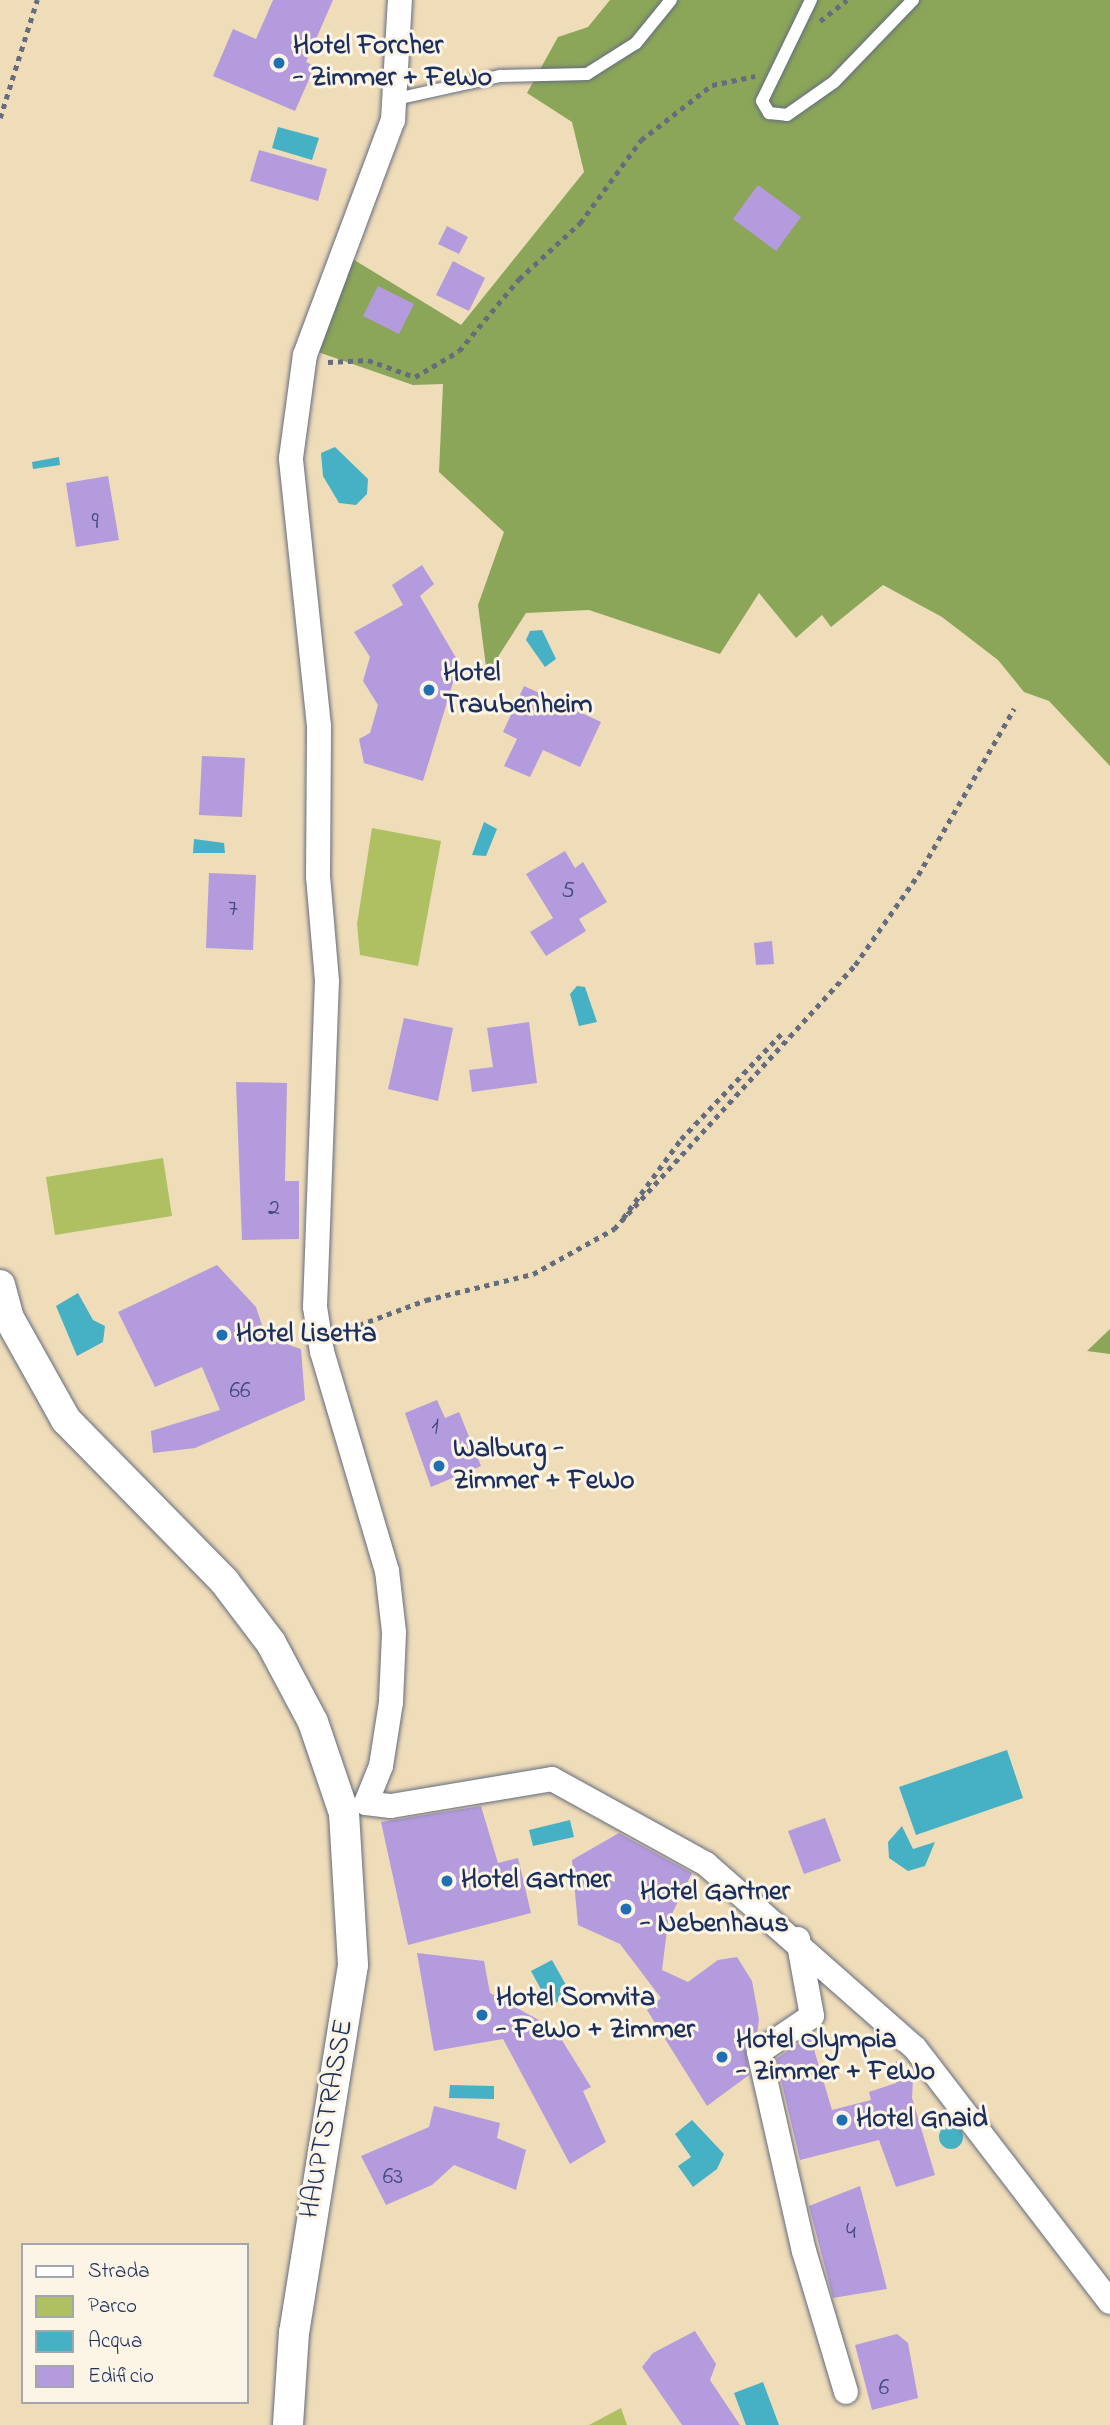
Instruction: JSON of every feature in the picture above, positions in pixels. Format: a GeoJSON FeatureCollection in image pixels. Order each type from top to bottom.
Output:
{"type":"FeatureCollection","features":[{"type":"Feature","properties":{"kind":"street"},"geometry":{"type":"LineString","coordinates":[[355,1808],[379,1774],[389,1715],[394,1632],[377,1531],[320,1341],[315,1307],[327,981],[318,877],[319,726],[291,457],[299,379],[396,99],[400,0]]}},
{"type":"Feature","properties":{"kind":"street","name":"HAUPTSTRASSE"},"geometry":{"type":"LineString","coordinates":[[0,1285],[9,1318],[66,1420],[224,1581],[271,1643],[355,1808],[353,1965],[294,2332],[288,2425]]}},
{"type":"Feature","properties":{"kind":"street"},"geometry":{"type":"LineString","coordinates":[[355,1808],[391,1807],[552,1779],[706,1864],[798,1939],[915,2048],[1110,2302]]}},
{"type":"Feature","properties":{"kind":"street"},"geometry":{"type":"LineString","coordinates":[[798,1939],[812,2016],[759,2052],[804,2251],[846,2392]]}},
{"type":"Feature","properties":{"kind":"lane"},"geometry":{"type":"LineString","coordinates":[[396,99],[500,76],[587,75],[636,43],[671,0]]}},
{"type":"Feature","properties":{"kind":"lane"},"geometry":{"type":"LineString","coordinates":[[811,0],[775,72],[763,108],[787,115],[834,82],[913,0]]}},
{"type":"Feature","properties":{"kind":"path"},"geometry":{"type":"LineString","coordinates":[[0,118],[37,0]]}},
{"type":"Feature","properties":{"kind":"path"},"geometry":{"type":"LineString","coordinates":[[815,25],[847,0]]}},
{"type":"Feature","properties":{"kind":"path"},"geometry":{"type":"LineString","coordinates":[[299,379],[317,362],[368,360],[415,377],[460,351],[519,279],[580,223],[641,140],[712,85],[775,72]]}},
{"type":"Feature","properties":{"kind":"path"},"geometry":{"type":"LineString","coordinates":[[320,1341],[426,1300],[533,1274],[575,1255],[621,1222],[855,965],[918,875],[1014,709]]}},
{"type":"Feature","properties":{"kind":"path"},"geometry":{"type":"LineString","coordinates":[[621,1222],[665,1158],[781,1034]]}},
{"type":"Feature","properties":{"kind":"green space"},"geometry":{"type":"Polygon","coordinates":[[[610,0],[1110,0],[1110,766],[1049,701],[1024,692],[998,660],[942,617],[883,585],[831,627],[822,615],[796,638],[759,593],[720,654],[589,610],[526,613],[487,674],[478,605],[504,532],[439,472],[443,384],[413,385],[318,352],[351,258],[461,325],[584,172],[572,122],[527,93],[558,37],[588,27],[610,0]]]}},
{"type":"Feature","properties":{"kind":"green space"},"geometry":{"type":"Polygon","coordinates":[[[372,828],[441,841],[418,966],[360,955],[357,924],[372,828]]]}},
{"type":"Feature","properties":{"kind":"green space"},"geometry":{"type":"Polygon","coordinates":[[[163,1158],[172,1216],[55,1235],[46,1177],[163,1158]]]}},
{"type":"Feature","properties":{"kind":"green space"},"geometry":{"type":"Polygon","coordinates":[[[1110,1329],[1110,1354],[1087,1351],[1110,1329]]]}},
{"type":"Feature","properties":{"kind":"green space"},"geometry":{"type":"Polygon","coordinates":[[[621,2408],[627,2425],[589,2425],[621,2408]]]}},
{"type":"Feature","properties":{"kind":"water"},"geometry":{"type":"Polygon","coordinates":[[[278,127],[319,138],[312,160],[272,148],[278,127]]]}},
{"type":"Feature","properties":{"kind":"water"},"geometry":{"type":"Polygon","coordinates":[[[335,447],[368,479],[367,494],[356,505],[339,503],[323,476],[321,453],[335,447]]]}},
{"type":"Feature","properties":{"kind":"water"},"geometry":{"type":"Polygon","coordinates":[[[59,457],[60,465],[33,469],[32,462],[59,457]]]}},
{"type":"Feature","properties":{"kind":"water"},"geometry":{"type":"Polygon","coordinates":[[[542,630],[556,659],[545,667],[526,640],[530,631],[542,630]]]}},
{"type":"Feature","properties":{"kind":"water"},"geometry":{"type":"Polygon","coordinates":[[[484,822],[497,829],[486,856],[472,855],[484,822]]]}},
{"type":"Feature","properties":{"kind":"water"},"geometry":{"type":"Polygon","coordinates":[[[194,839],[224,843],[225,853],[193,853],[194,839]]]}},
{"type":"Feature","properties":{"kind":"water"},"geometry":{"type":"Polygon","coordinates":[[[577,986],[585,987],[597,1022],[579,1026],[570,994],[577,986]]]}},
{"type":"Feature","properties":{"kind":"water"},"geometry":{"type":"Polygon","coordinates":[[[78,1293],[93,1320],[105,1326],[103,1342],[77,1356],[56,1306],[78,1293]]]}},
{"type":"Feature","properties":{"kind":"water"},"geometry":{"type":"Polygon","coordinates":[[[1007,1750],[1023,1798],[916,1835],[899,1787],[1007,1750]]]}},
{"type":"Feature","properties":{"kind":"water"},"geometry":{"type":"Polygon","coordinates":[[[570,1820],[574,1837],[533,1846],[529,1830],[570,1820]]]}},
{"type":"Feature","properties":{"kind":"water"},"geometry":{"type":"Polygon","coordinates":[[[902,1826],[913,1849],[935,1842],[925,1866],[908,1871],[889,1858],[888,1842],[902,1826]]]}},
{"type":"Feature","properties":{"kind":"water"},"geometry":{"type":"Polygon","coordinates":[[[552,1960],[571,1994],[550,2006],[531,1971],[552,1960]]]}},
{"type":"Feature","properties":{"kind":"water"},"geometry":{"type":"Polygon","coordinates":[[[450,2085],[494,2086],[494,2099],[449,2098],[450,2085]]]}},
{"type":"Feature","properties":{"kind":"water"},"geometry":{"type":"Polygon","coordinates":[[[692,2120],[724,2154],[717,2169],[693,2187],[678,2166],[691,2157],[675,2134],[692,2120]]]}},
{"type":"Feature","properties":{"kind":"water"},"geometry":{"type":"Polygon","coordinates":[[[951,2125],[960,2128],[963,2137],[960,2146],[951,2149],[942,2146],[939,2137],[942,2128],[951,2125]]]}},
{"type":"Feature","properties":{"kind":"water"},"geometry":{"type":"Polygon","coordinates":[[[763,2382],[779,2425],[746,2425],[734,2393],[763,2382]]]}},
{"type":"Feature","properties":{"kind":"building"},"geometry":{"type":"Polygon","coordinates":[[[273,0],[333,0],[306,62],[315,66],[295,111],[213,76],[233,29],[256,39],[273,0]]]}},
{"type":"Feature","properties":{"kind":"building"},"geometry":{"type":"Polygon","coordinates":[[[259,150],[327,169],[318,201],[250,181],[259,150]]]}},
{"type":"Feature","properties":{"kind":"building"},"geometry":{"type":"Polygon","coordinates":[[[758,185],[801,217],[776,251],[733,219],[758,185]]]}},
{"type":"Feature","properties":{"kind":"building"},"geometry":{"type":"Polygon","coordinates":[[[447,226],[468,237],[459,254],[438,244],[447,226]]]}},
{"type":"Feature","properties":{"kind":"building"},"geometry":{"type":"Polygon","coordinates":[[[453,261],[485,278],[469,311],[436,295],[453,261]]]}},
{"type":"Feature","properties":{"kind":"building"},"geometry":{"type":"Polygon","coordinates":[[[378,286],[414,304],[399,334],[363,316],[378,286]]]}},
{"type":"Feature","properties":{"kind":"building"},"geometry":{"type":"Polygon","coordinates":[[[108,476],[119,540],[76,547],[66,483],[108,476]]]}},
{"type":"Feature","properties":{"kind":"building"},"geometry":{"type":"Polygon","coordinates":[[[422,565],[434,584],[420,596],[459,663],[423,781],[364,763],[359,739],[370,733],[378,705],[363,681],[370,657],[354,632],[403,605],[392,585],[422,565]]]}},
{"type":"Feature","properties":{"kind":"building"},"geometry":{"type":"Polygon","coordinates":[[[524,686],[601,722],[580,767],[543,750],[530,777],[504,766],[517,739],[503,732],[524,686]]]}},
{"type":"Feature","properties":{"kind":"building"},"geometry":{"type":"Polygon","coordinates":[[[202,756],[245,758],[242,817],[199,815],[202,756]]]}},
{"type":"Feature","properties":{"kind":"building"},"geometry":{"type":"Polygon","coordinates":[[[565,851],[575,868],[583,862],[607,902],[579,919],[586,931],[546,956],[530,932],[553,918],[526,874],[565,851]]]}},
{"type":"Feature","properties":{"kind":"building"},"geometry":{"type":"Polygon","coordinates":[[[209,873],[256,875],[253,950],[206,948],[209,873]]]}},
{"type":"Feature","properties":{"kind":"building"},"geometry":{"type":"Polygon","coordinates":[[[772,941],[774,964],[756,965],[754,943],[772,941]]]}},
{"type":"Feature","properties":{"kind":"building"},"geometry":{"type":"Polygon","coordinates":[[[404,1018],[453,1028],[438,1101],[388,1089],[404,1018]]]}},
{"type":"Feature","properties":{"kind":"building"},"geometry":{"type":"Polygon","coordinates":[[[529,1022],[537,1083],[472,1092],[469,1070],[493,1067],[487,1028],[529,1022]]]}},
{"type":"Feature","properties":{"kind":"building"},"geometry":{"type":"Polygon","coordinates":[[[236,1082],[287,1083],[285,1181],[299,1181],[299,1239],[242,1240],[236,1082]]]}},
{"type":"Feature","properties":{"kind":"building"},"geometry":{"type":"Polygon","coordinates":[[[217,1265],[256,1307],[266,1337],[301,1349],[305,1400],[195,1448],[153,1453],[151,1431],[220,1410],[202,1367],[155,1387],[118,1312],[217,1265]]]}},
{"type":"Feature","properties":{"kind":"building"},"geometry":{"type":"Polygon","coordinates":[[[437,1400],[445,1418],[459,1412],[481,1466],[431,1487],[405,1413],[437,1400]]]}},
{"type":"Feature","properties":{"kind":"building"},"geometry":{"type":"Polygon","coordinates":[[[481,1806],[498,1863],[518,1858],[531,1913],[408,1945],[381,1822],[481,1806]]]}},
{"type":"Feature","properties":{"kind":"building"},"geometry":{"type":"Polygon","coordinates":[[[825,1818],[841,1861],[804,1874],[788,1831],[825,1818]]]}},
{"type":"Feature","properties":{"kind":"building"},"geometry":{"type":"Polygon","coordinates":[[[619,1833],[692,1873],[668,1922],[662,1970],[688,1982],[718,1960],[737,1957],[752,1981],[759,2019],[757,2035],[745,2047],[749,2075],[707,2106],[647,2010],[661,1998],[620,1944],[578,1925],[572,1860],[619,1833]]]}},
{"type":"Feature","properties":{"kind":"building"},"geometry":{"type":"Polygon","coordinates":[[[417,1953],[484,1961],[490,1993],[555,2029],[591,2087],[583,2091],[606,2142],[570,2164],[503,2039],[434,2051],[417,1953]]]}},
{"type":"Feature","properties":{"kind":"building"},"geometry":{"type":"Polygon","coordinates":[[[810,2036],[832,2110],[871,2100],[869,2092],[896,2083],[896,2061],[913,2079],[912,2098],[935,2175],[896,2187],[879,2140],[800,2160],[776,2059],[810,2036]]]}},
{"type":"Feature","properties":{"kind":"building"},"geometry":{"type":"Polygon","coordinates":[[[434,2106],[500,2123],[497,2138],[526,2150],[516,2190],[454,2165],[432,2185],[386,2205],[361,2156],[429,2127],[434,2106]]]}},
{"type":"Feature","properties":{"kind":"building"},"geometry":{"type":"Polygon","coordinates":[[[860,2186],[887,2289],[833,2298],[809,2206],[860,2186]]]}},
{"type":"Feature","properties":{"kind":"building"},"geometry":{"type":"Polygon","coordinates":[[[695,2331],[716,2364],[710,2380],[740,2425],[682,2425],[642,2367],[653,2353],[695,2331]]]}},
{"type":"Feature","properties":{"kind":"building"},"geometry":{"type":"Polygon","coordinates":[[[897,2334],[908,2343],[918,2398],[872,2410],[855,2345],[897,2334]]]}},
{"type":"Feature","properties":{"kind":"place","name":"Hotel Forcher - Zimmer + FeWo"},"geometry":{"type":"Point","coordinates":[279,63]}},
{"type":"Feature","properties":{"kind":"place","name":"Hotel Traubenheim"},"geometry":{"type":"Point","coordinates":[429,690]}},
{"type":"Feature","properties":{"kind":"place","name":"Hotel Lisetta"},"geometry":{"type":"Point","coordinates":[222,1335]}},
{"type":"Feature","properties":{"kind":"place","name":"Walburg - Zimmer + FeWo"},"geometry":{"type":"Point","coordinates":[439,1466]}},
{"type":"Feature","properties":{"kind":"place","name":"Hotel Gartner"},"geometry":{"type":"Point","coordinates":[447,1881]}},
{"type":"Feature","properties":{"kind":"place","name":"Hotel Gartner - Nebenhaus"},"geometry":{"type":"Point","coordinates":[626,1909]}},
{"type":"Feature","properties":{"kind":"place","name":"Hotel Somvita - FeWo + Zimmer"},"geometry":{"type":"Point","coordinates":[482,2015]}},
{"type":"Feature","properties":{"kind":"place","name":"Hotel Olympia - Zimmer + FeWo"},"geometry":{"type":"Point","coordinates":[722,2057]}},
{"type":"Feature","properties":{"kind":"place","name":"Hotel Gnaid"},"geometry":{"type":"Point","coordinates":[842,2120]}}]}
